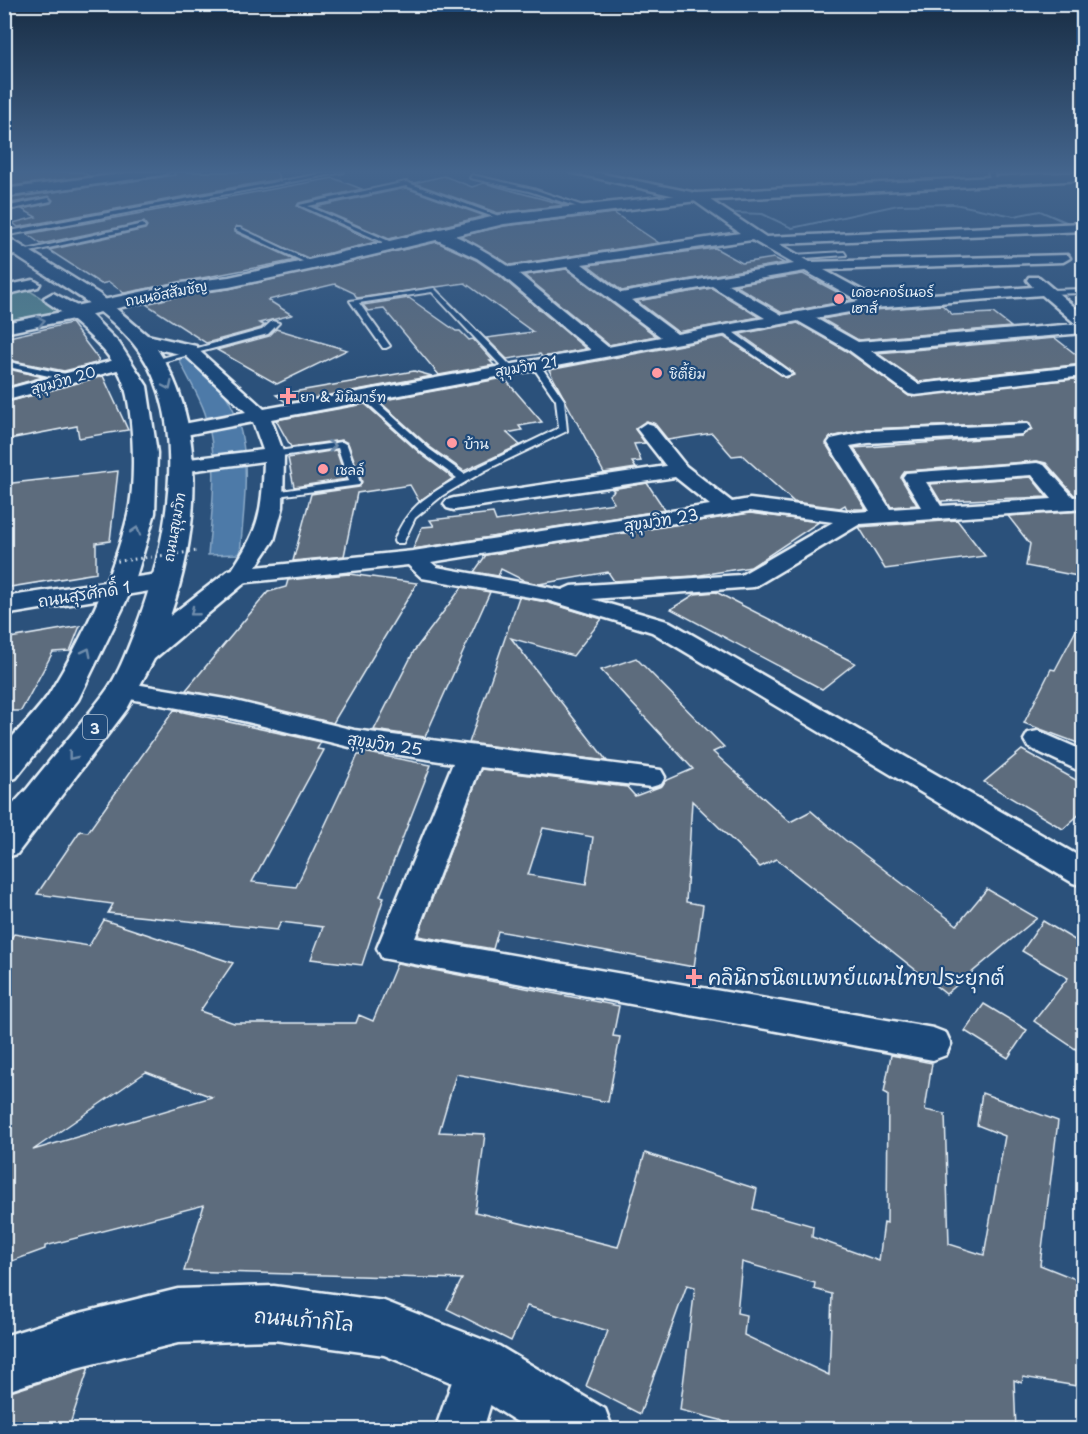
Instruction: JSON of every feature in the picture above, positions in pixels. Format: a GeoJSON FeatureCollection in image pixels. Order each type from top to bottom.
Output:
{"type":"FeatureCollection","features":[{"type":"Feature","properties":{"kind":"main road","name":"ถนนอัสสัมชัญ"},"geometry":{"type":"LineString","coordinates":[[78,314],[191,293],[229,282],[421,239]]}},
{"type":"Feature","properties":{"kind":"main road","name":"ถนนสุขุมวิท"},"geometry":{"type":"LineString","coordinates":[[4,240],[106,308],[141,340],[171,391],[180,430],[181,466],[179,515],[163,589],[140,655],[123,690],[4,844]]}},
{"type":"Feature","properties":{"kind":"main road"},"geometry":{"type":"LineString","coordinates":[[4,769],[62,700],[114,584],[142,513],[145,453],[136,386],[112,347],[78,314],[14,272]]}},
{"type":"Feature","properties":{"kind":"main road"},"geometry":{"type":"LineString","coordinates":[[141,340],[189,350]]}},
{"type":"Feature","properties":{"kind":"main road"},"geometry":{"type":"LineString","coordinates":[[140,655],[239,576]]}},
{"type":"Feature","properties":{"kind":"main road","name":"ถนนสุรศักดิ์ 1"},"geometry":{"type":"LineString","coordinates":[[4,606],[114,584],[163,589]]}},
{"type":"Feature","properties":{"kind":"main road","name":"ถนนสุรศักดิ์ 1"},"geometry":{"type":"LineString","coordinates":[[4,621],[114,584]]}},
{"type":"Feature","properties":{"kind":"main road","name":"ถนนเก้ากิโล"},"geometry":{"type":"LineString","coordinates":[[4,1364],[76,1341],[178,1316],[274,1313],[384,1328],[479,1366],[584,1430]]}},
{"type":"Feature","properties":{"kind":"street"},"geometry":{"type":"LineString","coordinates":[[447,239],[482,255],[507,272],[603,352]]}},
{"type":"Feature","properties":{"kind":"street"},"geometry":{"type":"LineString","coordinates":[[507,272],[572,264],[704,241],[760,239],[873,303]]}},
{"type":"Feature","properties":{"kind":"street"},"geometry":{"type":"LineString","coordinates":[[618,298],[807,266],[1063,258]]}},
{"type":"Feature","properties":{"kind":"street"},"geometry":{"type":"LineString","coordinates":[[1010,260],[1083,323]]}},
{"type":"Feature","properties":{"kind":"street"},"geometry":{"type":"LineString","coordinates":[[572,264],[672,338]]}},
{"type":"Feature","properties":{"kind":"street"},"geometry":{"type":"LineString","coordinates":[[715,282],[779,320]]}},
{"type":"Feature","properties":{"kind":"street"},"geometry":{"type":"LineString","coordinates":[[4,291],[33,284]]}},
{"type":"Feature","properties":{"kind":"street","name":"สุขุมวิท 21"},"geometry":{"type":"LineString","coordinates":[[180,430],[672,338],[873,303],[1048,291]]}},
{"type":"Feature","properties":{"kind":"street"},"geometry":{"type":"LineString","coordinates":[[4,328],[78,314]]}},
{"type":"Feature","properties":{"kind":"street"},"geometry":{"type":"LineString","coordinates":[[800,316],[855,347],[915,390],[1083,371]]}},
{"type":"Feature","properties":{"kind":"street"},"geometry":{"type":"LineString","coordinates":[[855,347],[1083,328]]}},
{"type":"Feature","properties":{"kind":"street"},"geometry":{"type":"LineString","coordinates":[[189,350],[250,417],[274,454],[273,507],[263,540],[239,576]]}},
{"type":"Feature","properties":{"kind":"street","name":"สุขุมวิท 20"},"geometry":{"type":"LineString","coordinates":[[4,396],[122,363]]}},
{"type":"Feature","properties":{"kind":"street"},"geometry":{"type":"LineString","coordinates":[[883,515],[838,442],[868,437],[1021,428]]}},
{"type":"Feature","properties":{"kind":"street"},"geometry":{"type":"LineString","coordinates":[[646,429],[679,470],[728,509]]}},
{"type":"Feature","properties":{"kind":"street"},"geometry":{"type":"LineString","coordinates":[[181,466],[274,454]]}},
{"type":"Feature","properties":{"kind":"street"},"geometry":{"type":"LineString","coordinates":[[934,511],[914,477],[1036,469],[1075,503]]}},
{"type":"Feature","properties":{"kind":"street"},"geometry":{"type":"LineString","coordinates":[[454,504],[679,470]]}},
{"type":"Feature","properties":{"kind":"street","name":"สุขุมวิท 23"},"geometry":{"type":"LineString","coordinates":[[239,576],[406,550],[750,505],[855,518],[1075,503]]}},
{"type":"Feature","properties":{"kind":"street"},"geometry":{"type":"LineString","coordinates":[[552,594],[746,582],[855,518]]}},
{"type":"Feature","properties":{"kind":"street"},"geometry":{"type":"LineString","coordinates":[[406,550],[430,573],[552,594],[661,627],[1080,866]]}},
{"type":"Feature","properties":{"kind":"street","name":"สุขุมวิท 25"},"geometry":{"type":"LineString","coordinates":[[123,690],[231,709],[354,739],[470,756],[651,777]]}},
{"type":"Feature","properties":{"kind":"street"},"geometry":{"type":"LineString","coordinates":[[1038,740],[1083,763]]}},
{"type":"Feature","properties":{"kind":"street"},"geometry":{"type":"LineString","coordinates":[[470,756],[394,948],[933,1044]]}},
{"type":"Feature","properties":{"kind":"street"},"geometry":{"type":"LineString","coordinates":[[459,1430],[479,1366]]}},
{"type":"Feature","properties":{"kind":"lane"},"geometry":{"type":"LineString","coordinates":[[21,252],[82,239]]}},
{"type":"Feature","properties":{"kind":"lane"},"geometry":{"type":"LineString","coordinates":[[259,239],[313,264]]}},
{"type":"Feature","properties":{"kind":"lane"},"geometry":{"type":"LineString","coordinates":[[380,239],[394,245]]}},
{"type":"Feature","properties":{"kind":"lane"},"geometry":{"type":"LineString","coordinates":[[793,257],[844,254]]}},
{"type":"Feature","properties":{"kind":"lane"},"geometry":{"type":"LineString","coordinates":[[386,346],[354,301],[434,290],[509,369]]}},
{"type":"Feature","properties":{"kind":"lane"},"geometry":{"type":"LineString","coordinates":[[1048,291],[1083,291]]}},
{"type":"Feature","properties":{"kind":"lane"},"geometry":{"type":"LineString","coordinates":[[155,361],[189,350],[265,332],[275,323]]}},
{"type":"Feature","properties":{"kind":"lane"},"geometry":{"type":"LineString","coordinates":[[724,330],[788,374]]}},
{"type":"Feature","properties":{"kind":"lane"},"geometry":{"type":"LineString","coordinates":[[4,363],[70,378]]}},
{"type":"Feature","properties":{"kind":"lane"},"geometry":{"type":"LineString","coordinates":[[406,550],[403,530],[417,510],[464,479],[564,429],[560,400],[535,364]]}},
{"type":"Feature","properties":{"kind":"lane"},"geometry":{"type":"LineString","coordinates":[[365,396],[426,451],[464,479]]}},
{"type":"Feature","properties":{"kind":"lane"},"geometry":{"type":"LineString","coordinates":[[274,454],[342,445],[355,483],[274,495]]}},
{"type":"Feature","properties":{"kind":"path"},"geometry":{"type":"LineString","coordinates":[[114,584],[198,551]]}},
{"type":"Feature","properties":{"kind":"green space"},"geometry":{"type":"Polygon","coordinates":[[[27,289],[62,311],[5,322],[4,295],[27,289]]]}},
{"type":"Feature","properties":{"kind":"water"},"geometry":{"type":"Polygon","coordinates":[[[181,357],[193,362],[222,389],[234,409],[241,432],[245,480],[240,554],[208,555],[214,484],[210,430],[200,400],[179,359],[181,357]]]}},
{"type":"Feature","properties":{"kind":"building"},"geometry":{"type":"Polygon","coordinates":[[[34,239],[65,239],[41,244],[34,239]]]}},
{"type":"Feature","properties":{"kind":"building"},"geometry":{"type":"Polygon","coordinates":[[[100,239],[250,239],[296,260],[124,293],[109,282],[101,284],[49,250],[100,239]]]}},
{"type":"Feature","properties":{"kind":"building"},"geometry":{"type":"Polygon","coordinates":[[[265,239],[369,239],[376,242],[308,258],[265,239]]]}},
{"type":"Feature","properties":{"kind":"building"},"geometry":{"type":"Polygon","coordinates":[[[466,239],[653,239],[659,243],[510,265],[466,239]]]}},
{"type":"Feature","properties":{"kind":"building"},"geometry":{"type":"Polygon","coordinates":[[[437,242],[476,260],[501,277],[586,349],[542,357],[540,354],[507,359],[486,338],[533,332],[465,283],[357,298],[354,293],[335,284],[268,300],[292,315],[259,323],[264,325],[261,328],[206,343],[146,304],[182,295],[229,289],[437,242]]]}},
{"type":"Feature","properties":{"kind":"building"},"geometry":{"type":"Polygon","coordinates":[[[715,248],[742,263],[774,258],[784,263],[622,291],[588,265],[715,248]]]}},
{"type":"Feature","properties":{"kind":"building"},"geometry":{"type":"Polygon","coordinates":[[[566,269],[656,336],[609,345],[524,275],[566,269]]]}},
{"type":"Feature","properties":{"kind":"building"},"geometry":{"type":"Polygon","coordinates":[[[803,274],[852,300],[782,313],[735,285],[803,274]]]}},
{"type":"Feature","properties":{"kind":"building"},"geometry":{"type":"Polygon","coordinates":[[[712,288],[759,317],[678,332],[637,301],[712,288]]]}},
{"type":"Feature","properties":{"kind":"building"},"geometry":{"type":"Polygon","coordinates":[[[409,298],[456,331],[460,331],[469,340],[473,339],[494,365],[439,375],[384,309],[368,311],[363,305],[409,298]]]}},
{"type":"Feature","properties":{"kind":"building"},"geometry":{"type":"Polygon","coordinates":[[[942,305],[953,315],[993,313],[1011,327],[858,340],[822,319],[873,310],[942,305]]]}},
{"type":"Feature","properties":{"kind":"building"},"geometry":{"type":"Polygon","coordinates":[[[71,323],[99,360],[96,363],[64,371],[4,359],[4,338],[71,323]]]}},
{"type":"Feature","properties":{"kind":"building"},"geometry":{"type":"Polygon","coordinates":[[[798,323],[848,352],[909,396],[1083,378],[1083,495],[1074,495],[1046,463],[1037,461],[906,471],[901,478],[917,505],[891,507],[854,448],[1021,436],[1032,429],[1028,422],[868,429],[831,437],[826,444],[866,509],[847,509],[845,505],[840,508],[794,502],[742,455],[732,456],[712,433],[668,440],[655,424],[647,421],[635,429],[645,443],[634,444],[641,461],[632,462],[636,468],[604,473],[549,370],[724,337],[786,378],[794,375],[793,372],[740,334],[798,323]]]}},
{"type":"Feature","properties":{"kind":"building"},"geometry":{"type":"Polygon","coordinates":[[[276,329],[347,350],[277,384],[217,350],[269,336],[276,329]]]}},
{"type":"Feature","properties":{"kind":"building"},"geometry":{"type":"Polygon","coordinates":[[[1055,338],[1083,360],[1083,364],[919,382],[877,353],[1055,338]]]}},
{"type":"Feature","properties":{"kind":"building"},"geometry":{"type":"Polygon","coordinates":[[[4,368],[43,377],[4,388],[4,368]]]}},
{"type":"Feature","properties":{"kind":"building"},"geometry":{"type":"Polygon","coordinates":[[[414,371],[432,376],[287,403],[276,395],[414,371]]]}},
{"type":"Feature","properties":{"kind":"building"},"geometry":{"type":"Polygon","coordinates":[[[103,376],[128,430],[79,438],[77,426],[4,440],[4,403],[103,376]]]}},
{"type":"Feature","properties":{"kind":"building"},"geometry":{"type":"Polygon","coordinates":[[[504,378],[542,422],[519,426],[522,430],[507,433],[520,445],[464,471],[430,447],[379,401],[504,378]]]}},
{"type":"Feature","properties":{"kind":"building"},"geometry":{"type":"Polygon","coordinates":[[[365,404],[422,455],[453,478],[419,501],[410,485],[357,493],[344,556],[293,561],[311,494],[359,487],[362,482],[348,443],[342,440],[291,447],[276,420],[365,404]]]}},
{"type":"Feature","properties":{"kind":"building"},"geometry":{"type":"Polygon","coordinates":[[[336,450],[346,479],[294,487],[288,458],[336,450]]]}},
{"type":"Feature","properties":{"kind":"building"},"geometry":{"type":"Polygon","coordinates":[[[118,471],[110,541],[96,543],[96,573],[4,588],[4,484],[118,471]]]}},
{"type":"Feature","properties":{"kind":"building"},"geometry":{"type":"Polygon","coordinates":[[[1031,477],[1047,497],[942,501],[942,504],[930,484],[1031,477]]]}},
{"type":"Feature","properties":{"kind":"building"},"geometry":{"type":"Polygon","coordinates":[[[647,483],[665,510],[413,549],[422,527],[434,526],[430,520],[493,513],[496,521],[614,503],[609,495],[614,491],[612,489],[647,483]]]}},
{"type":"Feature","properties":{"kind":"building"},"geometry":{"type":"Polygon","coordinates":[[[1083,511],[1083,577],[1026,566],[1030,544],[1008,516],[1083,511]]]}},
{"type":"Feature","properties":{"kind":"building"},"geometry":{"type":"Polygon","coordinates":[[[750,513],[819,522],[751,567],[694,576],[614,581],[608,572],[539,584],[525,581],[501,569],[498,576],[474,572],[486,555],[750,513]]]}},
{"type":"Feature","properties":{"kind":"building"},"geometry":{"type":"Polygon","coordinates":[[[957,520],[985,556],[885,569],[859,527],[957,520]]]}},
{"type":"Feature","properties":{"kind":"building"},"geometry":{"type":"Polygon","coordinates":[[[349,574],[417,583],[333,723],[186,690],[268,592],[286,587],[288,580],[349,574]]]}},
{"type":"Feature","properties":{"kind":"building"},"geometry":{"type":"Polygon","coordinates":[[[462,587],[490,592],[425,737],[374,730],[414,651],[462,587]]]}},
{"type":"Feature","properties":{"kind":"building"},"geometry":{"type":"Polygon","coordinates":[[[716,592],[855,663],[822,689],[671,609],[695,594],[716,592]]]}},
{"type":"Feature","properties":{"kind":"building"},"geometry":{"type":"Polygon","coordinates":[[[519,597],[546,602],[602,619],[573,656],[511,638],[607,761],[469,743],[519,597]]]}},
{"type":"Feature","properties":{"kind":"building"},"geometry":{"type":"Polygon","coordinates":[[[1083,617],[1083,745],[1024,723],[1051,669],[1055,670],[1083,617]]]}},
{"type":"Feature","properties":{"kind":"building"},"geometry":{"type":"Polygon","coordinates":[[[80,626],[70,651],[53,652],[21,711],[4,711],[4,639],[80,626]]]}},
{"type":"Feature","properties":{"kind":"building"},"geometry":{"type":"Polygon","coordinates":[[[636,658],[724,747],[713,752],[790,822],[811,811],[845,840],[957,925],[987,889],[1037,918],[946,994],[776,859],[760,867],[692,801],[686,902],[703,905],[694,967],[498,931],[493,949],[418,936],[481,769],[627,787],[635,796],[662,786],[665,781],[693,769],[601,670],[636,658]],[[543,828],[528,875],[586,885],[593,837],[543,828]]]}},
{"type":"Feature","properties":{"kind":"building"},"geometry":{"type":"Polygon","coordinates":[[[174,710],[321,742],[317,749],[324,750],[252,882],[296,887],[358,755],[363,752],[431,765],[380,896],[384,897],[362,965],[311,959],[323,927],[281,922],[277,930],[108,913],[113,904],[37,894],[80,831],[88,832],[174,710]]]}},
{"type":"Feature","properties":{"kind":"building"},"geometry":{"type":"Polygon","coordinates":[[[1022,750],[1083,784],[1083,811],[1063,829],[984,782],[1022,750]]]}},
{"type":"Feature","properties":{"kind":"building"},"geometry":{"type":"Polygon","coordinates":[[[104,920],[233,963],[200,1011],[234,1023],[356,1023],[359,1015],[373,1021],[397,963],[619,1006],[613,1036],[620,1037],[608,1102],[456,1074],[439,1132],[485,1134],[475,1212],[618,1247],[645,1153],[757,1189],[753,1209],[813,1226],[812,1237],[879,1261],[884,1222],[887,1223],[888,1094],[884,1092],[891,1055],[932,1063],[925,1110],[945,1114],[949,1244],[984,1255],[1005,1136],[977,1125],[982,1093],[1058,1121],[1040,1265],[1083,1282],[1083,1387],[1023,1377],[1022,1383],[1014,1380],[1016,1430],[740,1430],[720,1420],[680,1410],[695,1287],[687,1285],[640,1414],[586,1386],[608,1331],[527,1306],[511,1341],[447,1309],[462,1279],[184,1271],[204,1205],[45,1246],[45,1249],[4,1264],[4,948],[14,934],[89,946],[104,920]],[[146,1072],[33,1150],[212,1097],[146,1072]],[[742,1262],[737,1313],[746,1315],[744,1335],[829,1375],[832,1294],[814,1289],[815,1283],[742,1262]]]}},
{"type":"Feature","properties":{"kind":"building"},"geometry":{"type":"Polygon","coordinates":[[[1043,921],[1083,945],[1083,1054],[1034,1021],[1068,978],[1022,951],[1043,921]]]}},
{"type":"Feature","properties":{"kind":"building"},"geometry":{"type":"Polygon","coordinates":[[[984,1004],[1027,1030],[1008,1058],[965,1031],[984,1004]]]}},
{"type":"Feature","properties":{"kind":"building"},"geometry":{"type":"Polygon","coordinates":[[[89,1367],[68,1430],[4,1430],[4,1394],[89,1367]]]}},
{"type":"Feature","properties":{"kind":"place","name":"เดอะคอร์เนอร์ เฮาส์"},"geometry":{"type":"Point","coordinates":[839,299]}},
{"type":"Feature","properties":{"kind":"place","name":"ซิตี้ยิม"},"geometry":{"type":"Point","coordinates":[657,373]}},
{"type":"Feature","properties":{"kind":"place","name":"ยา & มินิมาร์ท"},"geometry":{"type":"Point","coordinates":[288,396]}},
{"type":"Feature","properties":{"kind":"place","name":"บ้าน"},"geometry":{"type":"Point","coordinates":[452,443]}},
{"type":"Feature","properties":{"kind":"place","name":"เชลล์"},"geometry":{"type":"Point","coordinates":[323,469]}},
{"type":"Feature","properties":{"kind":"place","name":"คลินิกธนิตแพทย์แผนไทยประยุกต์"},"geometry":{"type":"Point","coordinates":[694,977]}}]}
